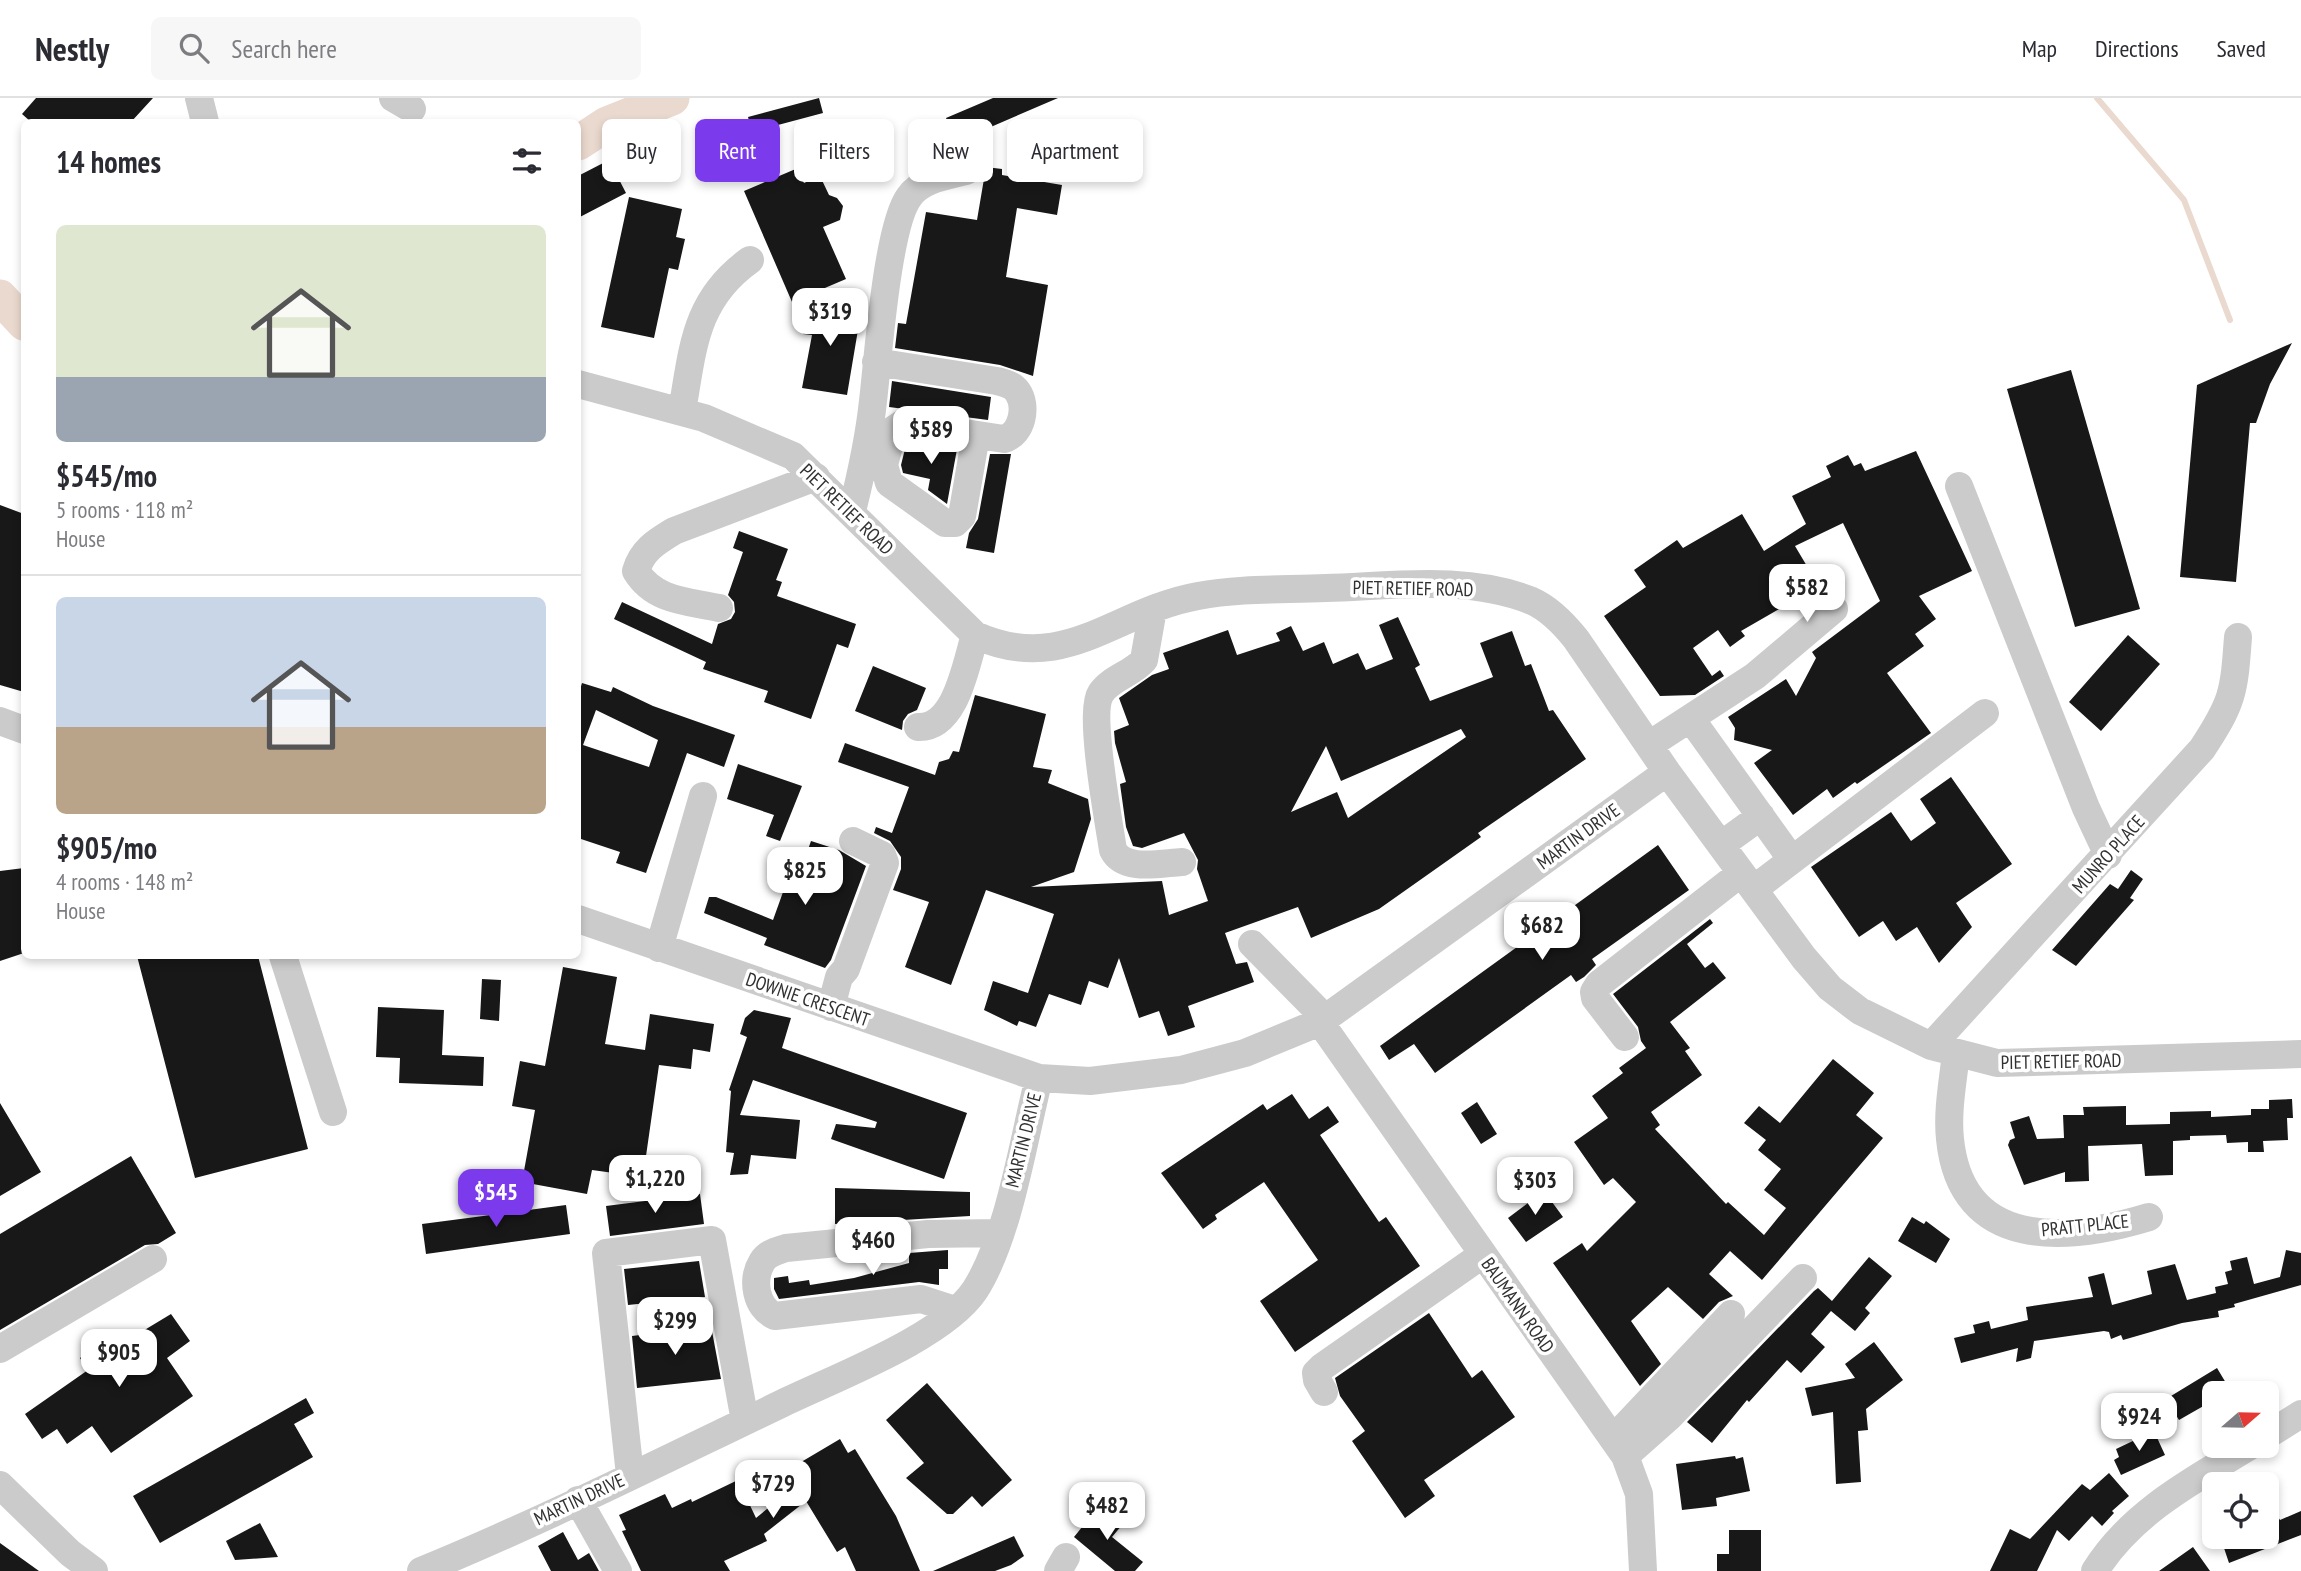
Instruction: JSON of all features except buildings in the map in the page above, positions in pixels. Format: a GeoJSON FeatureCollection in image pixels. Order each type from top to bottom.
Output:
{"type":"FeatureCollection","features":[{"type":"Feature","properties":{"kind":"street"},"geometry":{"type":"LineString","coordinates":[[199,98],[204,119]]}},
{"type":"Feature","properties":{"kind":"street"},"geometry":{"type":"LineString","coordinates":[[928,182],[907,199],[894,249],[876,362],[874,464],[889,483],[945,523],[955,523],[962,516],[976,435]]}},
{"type":"Feature","properties":{"kind":"street"},"geometry":{"type":"LineString","coordinates":[[682,411],[693,346],[703,313],[715,290],[750,260]]}},
{"type":"Feature","properties":{"kind":"street"},"geometry":{"type":"LineString","coordinates":[[852,512],[893,430],[902,424],[1004,439],[1017,431],[1022,413],[1016,389],[997,381],[876,362]]}},
{"type":"Feature","properties":{"kind":"street","name":"PIET RETIEF ROAD"},"geometry":{"type":"LineString","coordinates":[[581,385],[682,411],[793,456],[975,635],[1009,648],[1043,649],[1079,640],[1153,609],[1197,596],[1378,585],[1446,585],[1515,595],[1535,603],[1562,623],[1747,881],[1830,988],[1860,1011],[1944,1050],[1997,1063],[2019,1065],[2301,1054]]}},
{"type":"Feature","properties":{"kind":"street"},"geometry":{"type":"LineString","coordinates":[[719,608],[665,596],[645,587],[636,571],[640,557],[674,531],[816,477]]}},
{"type":"Feature","properties":{"kind":"street"},"geometry":{"type":"LineString","coordinates":[[1959,486],[2086,808],[2108,855]]}},
{"type":"Feature","properties":{"kind":"street"},"geometry":{"type":"LineString","coordinates":[[1153,609],[1144,660],[1108,685],[1097,701],[1100,758],[1112,850],[1117,859],[1126,863],[1182,862]]}},
{"type":"Feature","properties":{"kind":"street"},"geometry":{"type":"LineString","coordinates":[[1649,745],[1755,676],[1834,609]]}},
{"type":"Feature","properties":{"kind":"street"},"geometry":{"type":"LineString","coordinates":[[918,727],[929,727],[946,715],[975,635]]}},
{"type":"Feature","properties":{"kind":"street","name":"MUNRO PLACE"},"geometry":{"type":"LineString","coordinates":[[1944,1050],[2108,855],[2202,749],[2225,715],[2234,691],[2238,637]]}},
{"type":"Feature","properties":{"kind":"street"},"geometry":{"type":"LineString","coordinates":[[1625,1037],[1595,998],[1594,992],[1599,984],[1747,881],[1792,860],[1985,713]]}},
{"type":"Feature","properties":{"kind":"street"},"geometry":{"type":"LineString","coordinates":[[1691,719],[1792,860]]}},
{"type":"Feature","properties":{"kind":"street"},"geometry":{"type":"LineString","coordinates":[[0,721],[21,729]]}},
{"type":"Feature","properties":{"kind":"street","name":"MARTIN DRIVE"},"geometry":{"type":"LineString","coordinates":[[421,1571],[578,1500],[902,1346],[949,1317],[973,1292],[993,1258],[1039,1078],[1090,1081],[1181,1070],[1245,1053],[1323,1020],[1667,772]]}},
{"type":"Feature","properties":{"kind":"street"},"geometry":{"type":"LineString","coordinates":[[659,948],[703,796]]}},
{"type":"Feature","properties":{"kind":"street"},"geometry":{"type":"LineString","coordinates":[[1721,845],[1761,817]]}},
{"type":"Feature","properties":{"kind":"street"},"geometry":{"type":"LineString","coordinates":[[831,1007],[839,977],[846,969],[886,863],[882,855],[853,841]]}},
{"type":"Feature","properties":{"kind":"street","name":"DOWNIE CRESCENT"},"geometry":{"type":"LineString","coordinates":[[581,920],[1039,1078]]}},
{"type":"Feature","properties":{"kind":"street","name":"BAUMANN ROAD"},"geometry":{"type":"LineString","coordinates":[[1252,944],[1323,1020],[1482,1255],[1619,1448],[1639,1494],[1643,1571]]}},
{"type":"Feature","properties":{"kind":"street"},"geometry":{"type":"LineString","coordinates":[[284,959],[333,1112]]}},
{"type":"Feature","properties":{"kind":"street","name":"PRATT PLACE"},"geometry":{"type":"LineString","coordinates":[[1944,1050],[1950,1139],[1959,1180],[1981,1210],[1995,1221],[2011,1227],[2048,1232],[2085,1229],[2149,1217]]}},
{"type":"Feature","properties":{"kind":"street"},"geometry":{"type":"LineString","coordinates":[[955,1310],[921,1299],[775,1316],[766,1312],[760,1303],[757,1275],[767,1256],[786,1248],[928,1234],[1000,1233]]}},
{"type":"Feature","properties":{"kind":"street"},"geometry":{"type":"LineString","coordinates":[[630,1475],[606,1253],[712,1240],[746,1421]]}},
{"type":"Feature","properties":{"kind":"street"},"geometry":{"type":"LineString","coordinates":[[1324,1392],[1317,1380],[1317,1373],[1322,1367],[1482,1255]]}},
{"type":"Feature","properties":{"kind":"street"},"geometry":{"type":"LineString","coordinates":[[0,1349],[153,1259]]}},
{"type":"Feature","properties":{"kind":"street"},"geometry":{"type":"LineString","coordinates":[[1619,1448],[1668,1417],[1803,1278]]}},
{"type":"Feature","properties":{"kind":"street"},"geometry":{"type":"LineString","coordinates":[[1619,1448],[1731,1314]]}},
{"type":"Feature","properties":{"kind":"street"},"geometry":{"type":"LineString","coordinates":[[2279,1428],[2301,1415]]}},
{"type":"Feature","properties":{"kind":"street"},"geometry":{"type":"LineString","coordinates":[[2095,1571],[2108,1550],[2157,1504],[2231,1458]]}},
{"type":"Feature","properties":{"kind":"street"},"geometry":{"type":"LineString","coordinates":[[0,1485],[70,1553],[94,1571]]}},
{"type":"Feature","properties":{"kind":"street"},"geometry":{"type":"LineString","coordinates":[[578,1500],[618,1571]]}},
{"type":"Feature","properties":{"kind":"waterway"},"geometry":{"type":"LineString","coordinates":[[581,141],[607,124],[672,98]]}},
{"type":"Feature","properties":{"kind":"waterway"},"geometry":{"type":"LineString","coordinates":[[2097,98],[2184,200],[2230,320]]}},
{"type":"Feature","properties":{"kind":"waterway"},"geometry":{"type":"LineString","coordinates":[[0,297],[21,320]]}}]}
